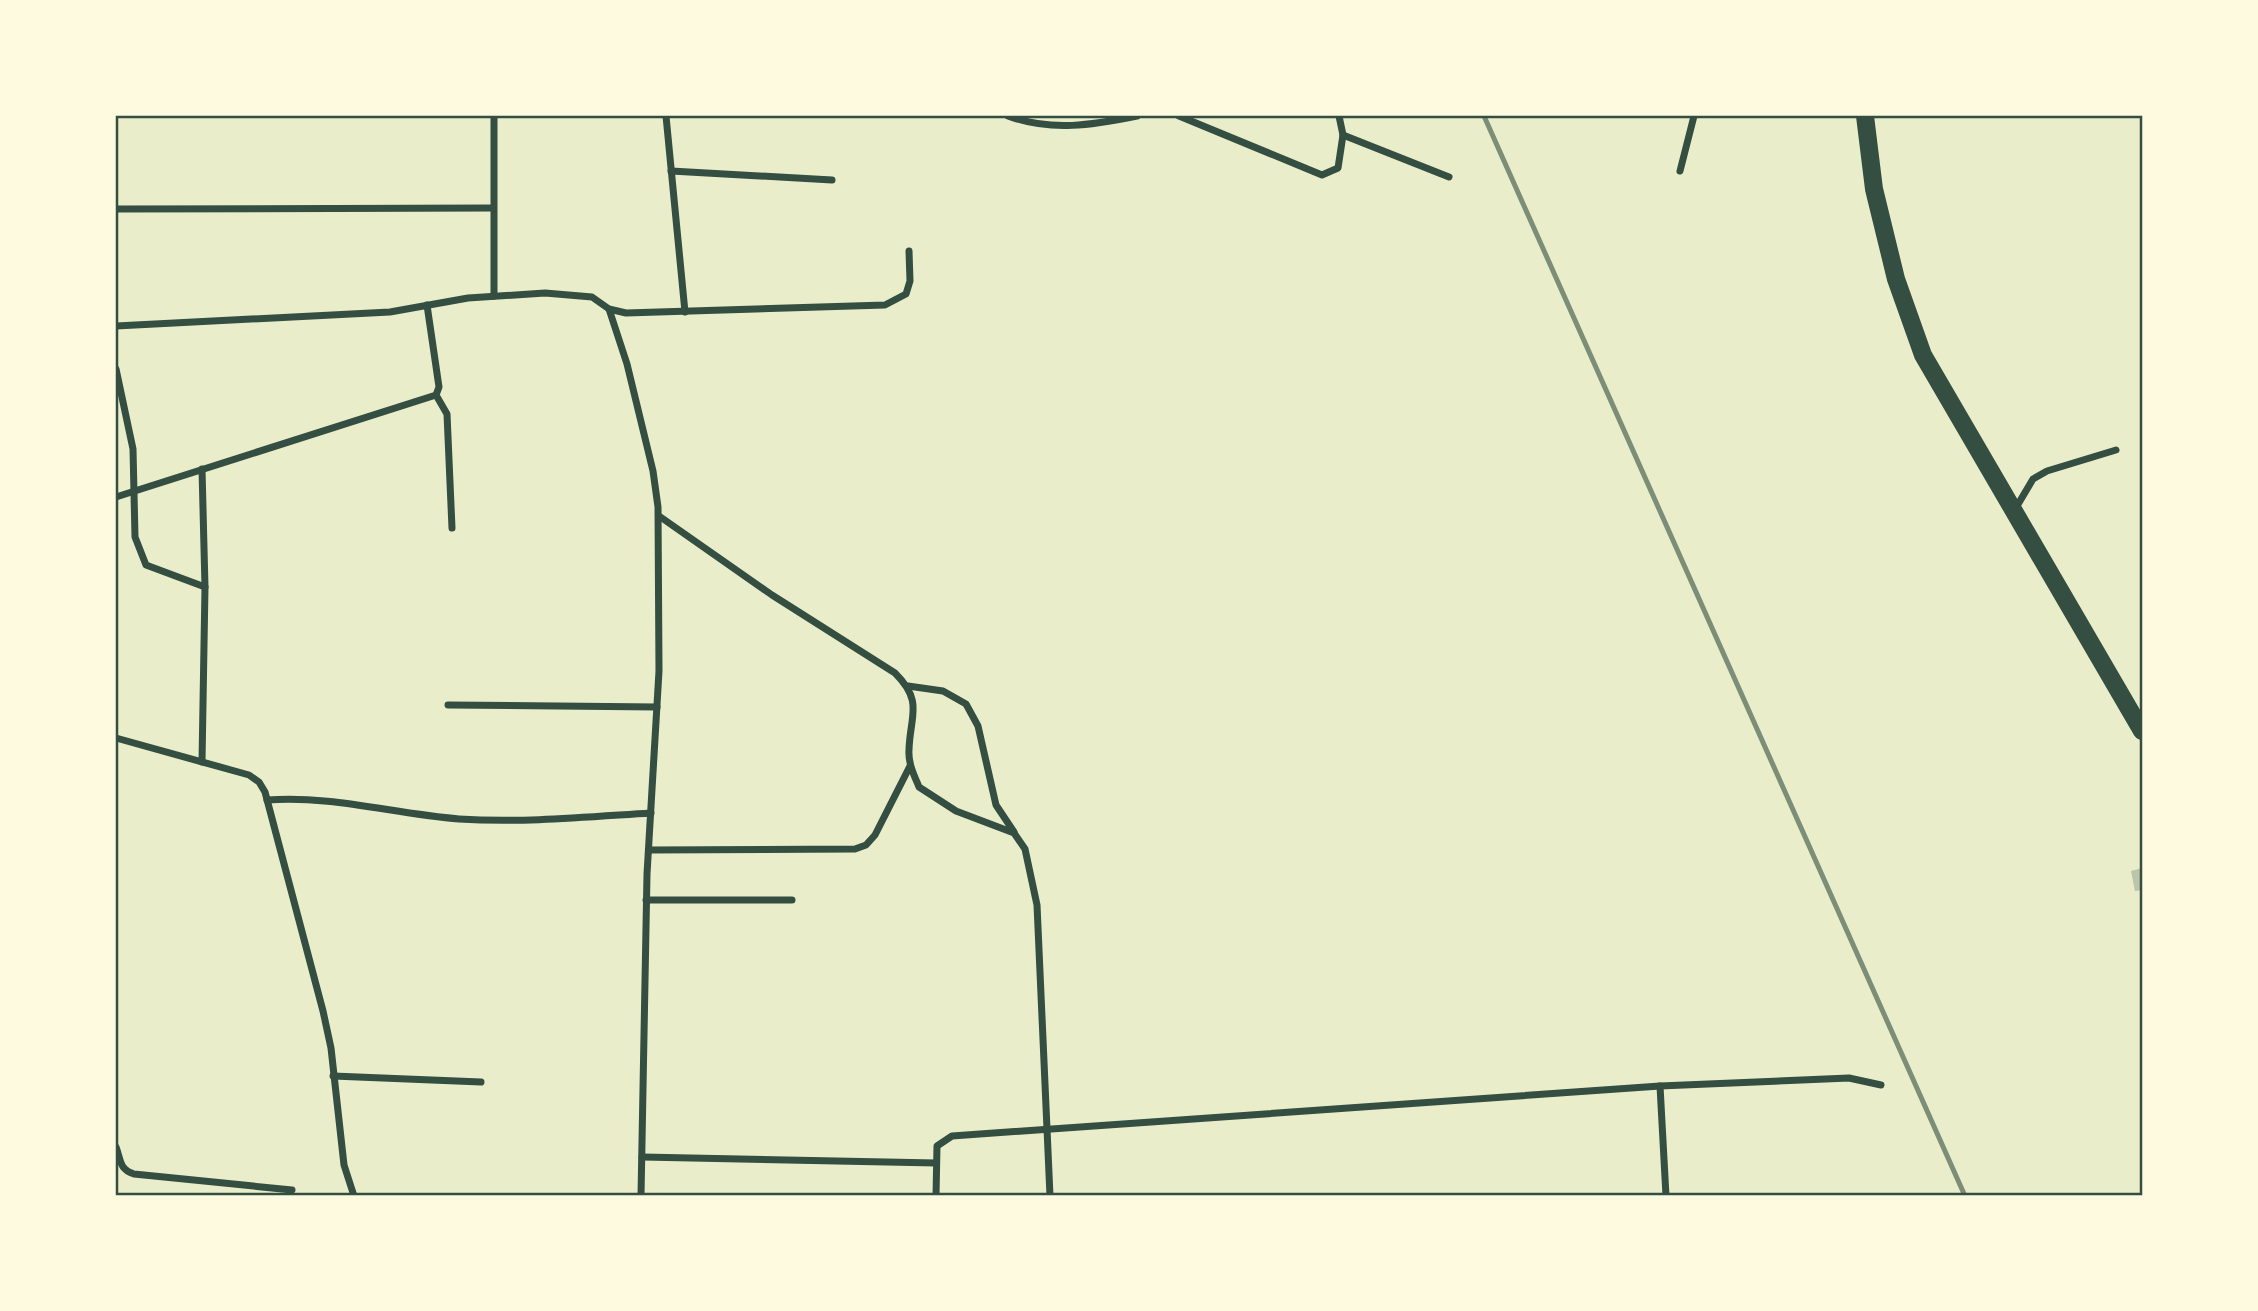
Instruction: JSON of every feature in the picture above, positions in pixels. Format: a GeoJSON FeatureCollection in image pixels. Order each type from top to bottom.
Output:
{"type":"FeatureCollection","features":[{"type":"Feature","properties":{"kind":"main road"},"geometry":{"type":"LineString","coordinates":[[1865,116],[1874,189],[1896,279],[1923,355],[2143,731]]}},
{"type":"Feature","properties":{"kind":"street"},"geometry":{"type":"LineString","coordinates":[[494,116],[494,296]]}},
{"type":"Feature","properties":{"kind":"street"},"geometry":{"type":"LineString","coordinates":[[666,116],[685,312]]}},
{"type":"Feature","properties":{"kind":"street"},"geometry":{"type":"LineString","coordinates":[[1008,116],[1022,121],[1068,127],[1137,116]]}},
{"type":"Feature","properties":{"kind":"street"},"geometry":{"type":"LineString","coordinates":[[1179,116],[1322,175],[1338,168],[1343,135],[1339,116]]}},
{"type":"Feature","properties":{"kind":"street"},"geometry":{"type":"LineString","coordinates":[[1680,172],[1694,116]]}},
{"type":"Feature","properties":{"kind":"street"},"geometry":{"type":"LineString","coordinates":[[1343,135],[1449,177]]}},
{"type":"Feature","properties":{"kind":"street"},"geometry":{"type":"LineString","coordinates":[[671,171],[832,180]]}},
{"type":"Feature","properties":{"kind":"street"},"geometry":{"type":"LineString","coordinates":[[116,209],[492,208]]}},
{"type":"Feature","properties":{"kind":"street"},"geometry":{"type":"LineString","coordinates":[[116,326],[390,313],[494,296],[578,294],[592,297],[609,309],[626,313],[885,305],[898,301],[906,294],[910,281],[909,251]]}},
{"type":"Feature","properties":{"kind":"street"},"geometry":{"type":"LineString","coordinates":[[428,305],[439,387],[436,395]]}},
{"type":"Feature","properties":{"kind":"street"},"geometry":{"type":"LineString","coordinates":[[609,309],[653,471],[659,516],[657,707],[646,900],[641,1195]]}},
{"type":"Feature","properties":{"kind":"street"},"geometry":{"type":"LineString","coordinates":[[116,369],[132,439],[135,537],[146,565],[205,587]]}},
{"type":"Feature","properties":{"kind":"street"},"geometry":{"type":"LineString","coordinates":[[116,498],[436,395]]}},
{"type":"Feature","properties":{"kind":"street"},"geometry":{"type":"LineString","coordinates":[[436,395],[447,414],[452,528]]}},
{"type":"Feature","properties":{"kind":"street"},"geometry":{"type":"LineString","coordinates":[[2014,511],[2034,479],[2047,471],[2116,450]]}},
{"type":"Feature","properties":{"kind":"street"},"geometry":{"type":"LineString","coordinates":[[202,469],[205,587],[202,762]]}},
{"type":"Feature","properties":{"kind":"street"},"geometry":{"type":"LineString","coordinates":[[659,516],[772,596],[895,673],[908,686],[914,701],[908,751],[910,766],[919,787],[975,820],[1014,833]]}},
{"type":"Feature","properties":{"kind":"street"},"geometry":{"type":"LineString","coordinates":[[908,686],[943,691],[966,704],[978,726],[996,805],[1025,849],[1037,905],[1051,1195]]}},
{"type":"Feature","properties":{"kind":"street"},"geometry":{"type":"LineString","coordinates":[[448,705],[657,707]]}},
{"type":"Feature","properties":{"kind":"street"},"geometry":{"type":"LineString","coordinates":[[116,738],[249,775],[259,782],[267,800],[323,1011],[344,1166],[354,1195]]}},
{"type":"Feature","properties":{"kind":"street"},"geometry":{"type":"LineString","coordinates":[[649,850],[855,849],[866,845],[875,835],[910,766]]}},
{"type":"Feature","properties":{"kind":"street"},"geometry":{"type":"LineString","coordinates":[[267,800],[299,798],[332,801],[398,813],[460,819],[538,820],[651,813]]}},
{"type":"Feature","properties":{"kind":"street"},"geometry":{"type":"LineString","coordinates":[[646,900],[792,900]]}},
{"type":"Feature","properties":{"kind":"street"},"geometry":{"type":"LineString","coordinates":[[333,1076],[481,1082]]}},
{"type":"Feature","properties":{"kind":"street"},"geometry":{"type":"LineString","coordinates":[[936,1195],[937,1146],[952,1136],[1660,1086],[1849,1078],[1881,1085]]}},
{"type":"Feature","properties":{"kind":"street"},"geometry":{"type":"LineString","coordinates":[[1660,1086],[1666,1195]]}},
{"type":"Feature","properties":{"kind":"street"},"geometry":{"type":"LineString","coordinates":[[116,1147],[120,1165],[125,1171],[134,1174],[292,1191]]}},
{"type":"Feature","properties":{"kind":"street"},"geometry":{"type":"LineString","coordinates":[[642,1157],[936,1163]]}},
{"type":"Feature","properties":{"kind":"building"},"geometry":{"type":"Polygon","coordinates":[[[2142,868],[2142,890],[2135,891],[2131,871],[2142,868]]]}},
{"type":"Feature","properties":{"kind":"railway"},"geometry":{"type":"LineString","coordinates":[[1484,116],[1965,1196]]}}]}
